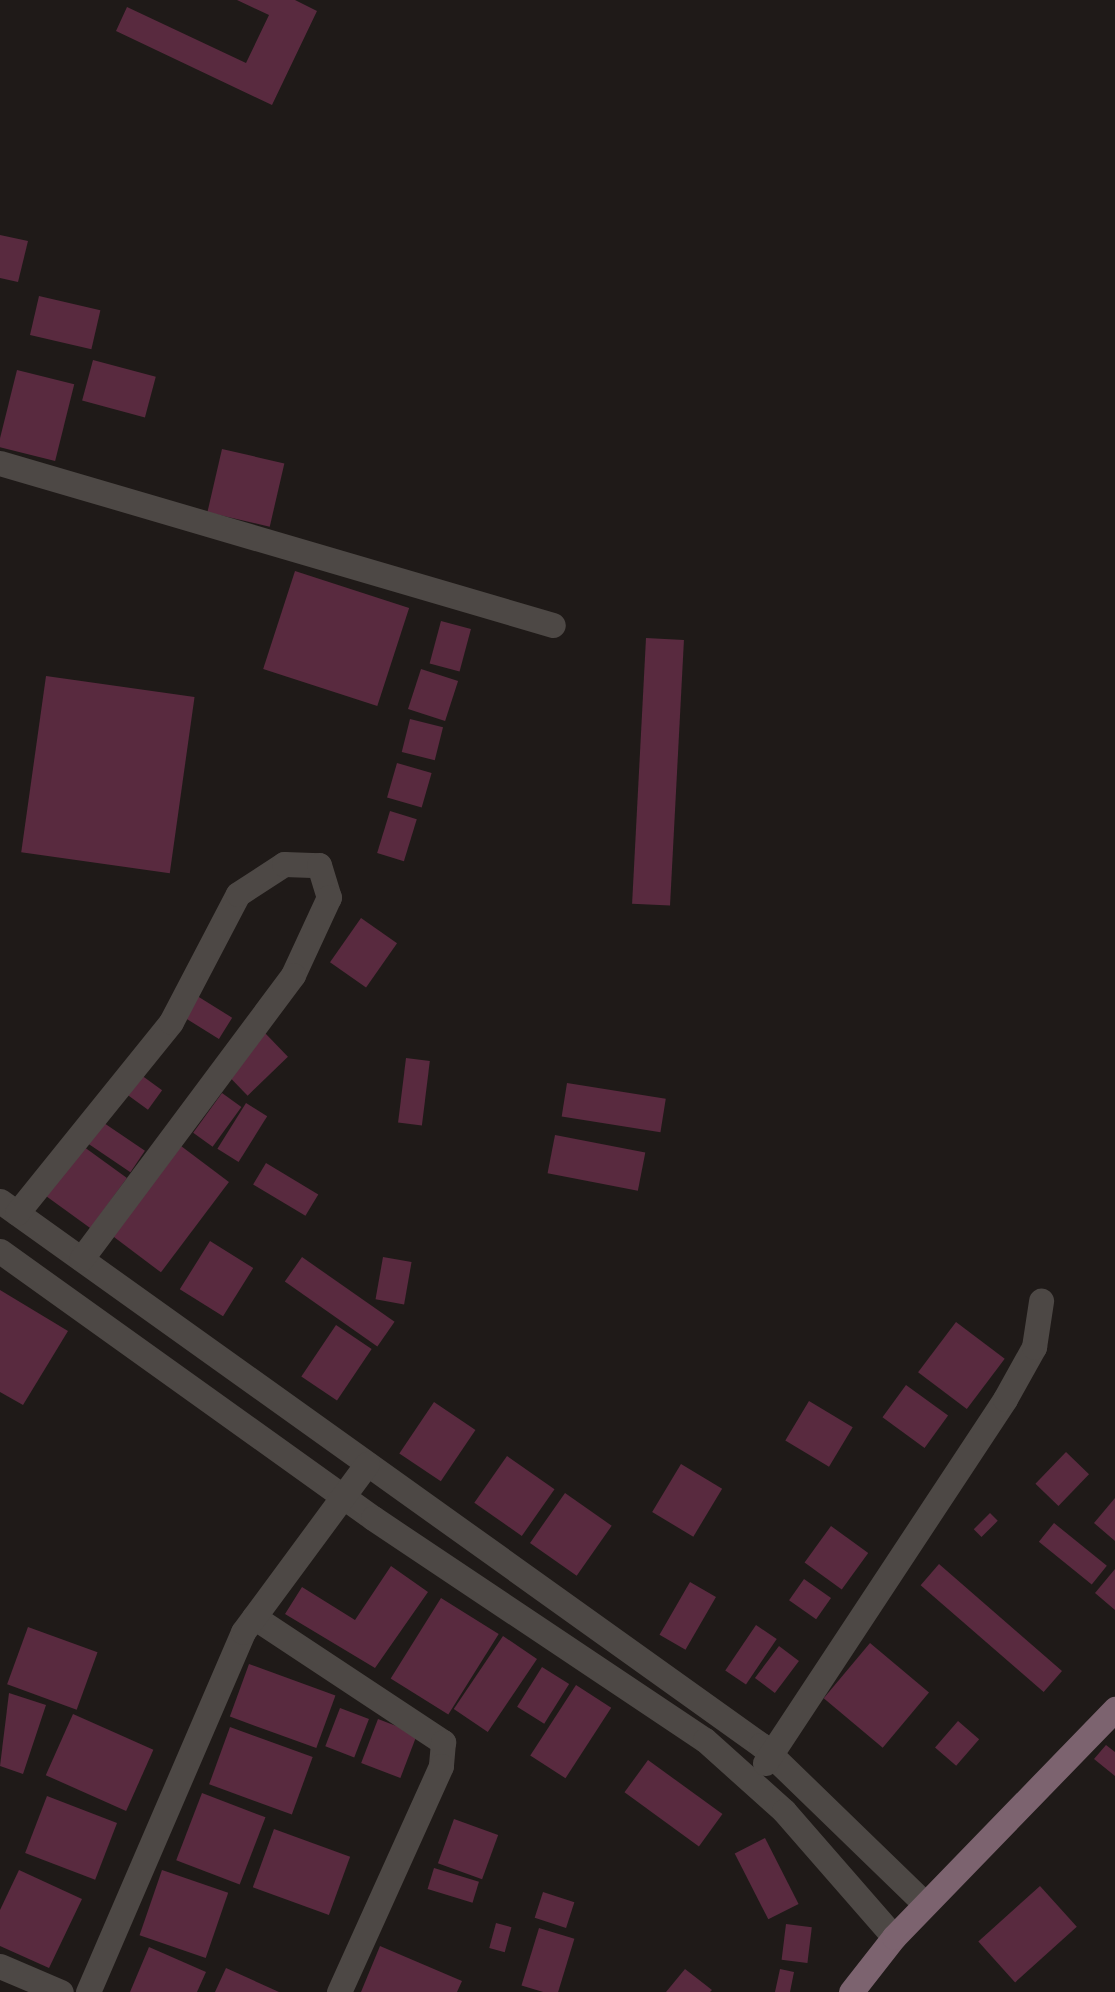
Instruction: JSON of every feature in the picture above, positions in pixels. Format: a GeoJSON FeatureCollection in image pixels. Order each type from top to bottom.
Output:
{"type":"FeatureCollection","features":[{"type":"Feature","properties":{"kind":"main road"},"geometry":{"type":"LineString","coordinates":[[862,1987],[894,1937],[1115,1709]]}},
{"type":"Feature","properties":{"kind":"street"},"geometry":{"type":"LineString","coordinates":[[0,463],[553,626]]}},
{"type":"Feature","properties":{"kind":"street"},"geometry":{"type":"LineString","coordinates":[[80,1259],[293,975],[329,897],[319,865],[284,864],[238,894],[170,1022],[9,1207],[80,1259],[772,1753],[926,1904]]}},
{"type":"Feature","properties":{"kind":"street"},"geometry":{"type":"LineString","coordinates":[[0,1251],[343,1497],[612,1672],[753,1780],[894,1937]]}},
{"type":"Feature","properties":{"kind":"street"},"geometry":{"type":"LineString","coordinates":[[753,1780],[1005,1399],[1034,1347],[1041,1301]]}},
{"type":"Feature","properties":{"kind":"street"},"geometry":{"type":"LineString","coordinates":[[88,1992],[254,1616],[367,1464]]}},
{"type":"Feature","properties":{"kind":"street"},"geometry":{"type":"LineString","coordinates":[[254,1616],[443,1742],[441,1766],[339,1992]]}},
{"type":"Feature","properties":{"kind":"street"},"geometry":{"type":"LineString","coordinates":[[0,1966],[62,1992]]}},
{"type":"Feature","properties":{"kind":"building"},"geometry":{"type":"Polygon","coordinates":[[[237,0],[295,0],[317,11],[272,105],[116,31],[127,7],[246,63],[269,15],[237,0]]]}},
{"type":"Feature","properties":{"kind":"building"},"geometry":{"type":"Polygon","coordinates":[[[0,235],[28,241],[18,282],[0,278],[0,235]]]}},
{"type":"Feature","properties":{"kind":"building"},"geometry":{"type":"Polygon","coordinates":[[[39,296],[100,310],[91,349],[30,335],[39,296]]]}},
{"type":"Feature","properties":{"kind":"building"},"geometry":{"type":"Polygon","coordinates":[[[93,360],[156,377],[145,417],[82,401],[93,360]]]}},
{"type":"Feature","properties":{"kind":"building"},"geometry":{"type":"Polygon","coordinates":[[[17,370],[74,384],[55,461],[0,447],[17,370]]]}},
{"type":"Feature","properties":{"kind":"building"},"geometry":{"type":"Polygon","coordinates":[[[222,449],[284,463],[270,527],[207,512],[222,449]]]}},
{"type":"Feature","properties":{"kind":"building"},"geometry":{"type":"Polygon","coordinates":[[[295,571],[409,608],[377,706],[263,669],[295,571]]]}},
{"type":"Feature","properties":{"kind":"building"},"geometry":{"type":"Polygon","coordinates":[[[441,621],[471,629],[460,672],[430,664],[441,621]]]}},
{"type":"Feature","properties":{"kind":"building"},"geometry":{"type":"Polygon","coordinates":[[[646,638],[684,640],[670,906],[632,904],[646,638]]]}},
{"type":"Feature","properties":{"kind":"building"},"geometry":{"type":"Polygon","coordinates":[[[421,669],[458,681],[445,721],[408,709],[421,669]]]}},
{"type":"Feature","properties":{"kind":"building"},"geometry":{"type":"Polygon","coordinates":[[[46,676],[195,697],[170,873],[21,852],[46,676]]]}},
{"type":"Feature","properties":{"kind":"building"},"geometry":{"type":"Polygon","coordinates":[[[410,719],[443,727],[435,760],[402,752],[410,719]]]}},
{"type":"Feature","properties":{"kind":"building"},"geometry":{"type":"Polygon","coordinates":[[[397,763],[432,773],[422,808],[387,798],[397,763]]]}},
{"type":"Feature","properties":{"kind":"building"},"geometry":{"type":"Polygon","coordinates":[[[390,811],[417,819],[404,861],[377,853],[390,811]]]}},
{"type":"Feature","properties":{"kind":"building"},"geometry":{"type":"Polygon","coordinates":[[[361,918],[397,943],[366,987],[330,962],[361,918]]]}},
{"type":"Feature","properties":{"kind":"building"},"geometry":{"type":"Polygon","coordinates":[[[194,994],[232,1018],[219,1039],[181,1015],[194,994]]]}},
{"type":"Feature","properties":{"kind":"building"},"geometry":{"type":"Polygon","coordinates":[[[265,1033],[288,1057],[248,1096],[225,1072],[265,1033]]]}},
{"type":"Feature","properties":{"kind":"building"},"geometry":{"type":"Polygon","coordinates":[[[406,1058],[430,1061],[422,1125],[398,1123],[406,1058]]]}},
{"type":"Feature","properties":{"kind":"building"},"geometry":{"type":"Polygon","coordinates":[[[137,1072],[162,1090],[148,1110],[123,1091],[137,1072]]]}},
{"type":"Feature","properties":{"kind":"building"},"geometry":{"type":"Polygon","coordinates":[[[567,1083],[666,1099],[660,1132],[562,1117],[567,1083]]]}},
{"type":"Feature","properties":{"kind":"building"},"geometry":{"type":"Polygon","coordinates":[[[222,1093],[241,1107],[213,1147],[193,1133],[222,1093]]]}},
{"type":"Feature","properties":{"kind":"building"},"geometry":{"type":"Polygon","coordinates":[[[246,1103],[267,1116],[239,1162],[217,1149],[246,1103]]]}},
{"type":"Feature","properties":{"kind":"building"},"geometry":{"type":"Polygon","coordinates":[[[101,1121],[145,1151],[130,1172],[86,1143],[101,1121]]]}},
{"type":"Feature","properties":{"kind":"building"},"geometry":{"type":"Polygon","coordinates":[[[555,1135],[645,1153],[638,1191],[548,1173],[555,1135]]]}},
{"type":"Feature","properties":{"kind":"building"},"geometry":{"type":"Polygon","coordinates":[[[80,1144],[127,1178],[90,1228],[44,1194],[80,1144]]]}},
{"type":"Feature","properties":{"kind":"building"},"geometry":{"type":"Polygon","coordinates":[[[181,1146],[229,1182],[161,1272],[113,1236],[181,1146]]]}},
{"type":"Feature","properties":{"kind":"building"},"geometry":{"type":"Polygon","coordinates":[[[266,1163],[318,1194],[305,1216],[253,1184],[266,1163]]]}},
{"type":"Feature","properties":{"kind":"building"},"geometry":{"type":"Polygon","coordinates":[[[210,1241],[253,1268],[223,1316],[180,1289],[210,1241]]]}},
{"type":"Feature","properties":{"kind":"building"},"geometry":{"type":"Polygon","coordinates":[[[302,1257],[395,1322],[377,1346],[285,1282],[302,1257]]]}},
{"type":"Feature","properties":{"kind":"building"},"geometry":{"type":"Polygon","coordinates":[[[383,1257],[412,1262],[404,1304],[376,1299],[383,1257]]]}},
{"type":"Feature","properties":{"kind":"building"},"geometry":{"type":"Polygon","coordinates":[[[0,1290],[68,1331],[23,1405],[0,1392],[0,1290]]]}},
{"type":"Feature","properties":{"kind":"building"},"geometry":{"type":"Polygon","coordinates":[[[956,1322],[1005,1359],[967,1409],[918,1372],[956,1322]]]}},
{"type":"Feature","properties":{"kind":"building"},"geometry":{"type":"Polygon","coordinates":[[[336,1325],[372,1349],[337,1400],[301,1376],[336,1325]]]}},
{"type":"Feature","properties":{"kind":"building"},"geometry":{"type":"Polygon","coordinates":[[[906,1385],[948,1416],[925,1448],[882,1417],[906,1385]]]}},
{"type":"Feature","properties":{"kind":"building"},"geometry":{"type":"Polygon","coordinates":[[[809,1401],[853,1427],[829,1467],[785,1440],[809,1401]]]}},
{"type":"Feature","properties":{"kind":"building"},"geometry":{"type":"Polygon","coordinates":[[[434,1402],[475,1430],[441,1481],[399,1453],[434,1402]]]}},
{"type":"Feature","properties":{"kind":"building"},"geometry":{"type":"Polygon","coordinates":[[[1066,1452],[1089,1474],[1058,1506],[1035,1484],[1066,1452]]]}},
{"type":"Feature","properties":{"kind":"building"},"geometry":{"type":"Polygon","coordinates":[[[507,1456],[555,1489],[522,1536],[474,1503],[507,1456]]]}},
{"type":"Feature","properties":{"kind":"building"},"geometry":{"type":"Polygon","coordinates":[[[681,1464],[722,1489],[693,1537],[652,1512],[681,1464]]]}},
{"type":"Feature","properties":{"kind":"building"},"geometry":{"type":"Polygon","coordinates":[[[565,1493],[612,1526],[577,1576],[530,1543],[565,1493]]]}},
{"type":"Feature","properties":{"kind":"building"},"geometry":{"type":"Polygon","coordinates":[[[1115,1498],[1115,1541],[1094,1523],[1115,1498]]]}},
{"type":"Feature","properties":{"kind":"building"},"geometry":{"type":"Polygon","coordinates":[[[990,1513],[998,1521],[982,1537],[974,1529],[990,1513]]]}},
{"type":"Feature","properties":{"kind":"building"},"geometry":{"type":"Polygon","coordinates":[[[1054,1523],[1107,1566],[1092,1584],[1039,1542],[1054,1523]]]}},
{"type":"Feature","properties":{"kind":"building"},"geometry":{"type":"Polygon","coordinates":[[[831,1526],[868,1553],[842,1589],[805,1562],[831,1526]]]}},
{"type":"Feature","properties":{"kind":"building"},"geometry":{"type":"Polygon","coordinates":[[[939,1564],[1062,1671],[1044,1692],[921,1585],[939,1564]]]}},
{"type":"Feature","properties":{"kind":"building"},"geometry":{"type":"Polygon","coordinates":[[[391,1566],[428,1592],[375,1668],[285,1614],[302,1587],[355,1620],[391,1566]]]}},
{"type":"Feature","properties":{"kind":"building"},"geometry":{"type":"Polygon","coordinates":[[[1115,1569],[1115,1610],[1095,1593],[1115,1569]]]}},
{"type":"Feature","properties":{"kind":"building"},"geometry":{"type":"Polygon","coordinates":[[[804,1579],[831,1598],[816,1619],[789,1600],[804,1579]]]}},
{"type":"Feature","properties":{"kind":"building"},"geometry":{"type":"Polygon","coordinates":[[[690,1582],[716,1597],[685,1650],[660,1635],[690,1582]]]}},
{"type":"Feature","properties":{"kind":"building"},"geometry":{"type":"Polygon","coordinates":[[[441,1598],[499,1634],[448,1715],[391,1679],[441,1598]]]}},
{"type":"Feature","properties":{"kind":"building"},"geometry":{"type":"Polygon","coordinates":[[[756,1625],[777,1639],[746,1685],[725,1671],[756,1625]]]}},
{"type":"Feature","properties":{"kind":"building"},"geometry":{"type":"Polygon","coordinates":[[[28,1627],[98,1652],[77,1710],[7,1684],[28,1627]]]}},
{"type":"Feature","properties":{"kind":"building"},"geometry":{"type":"Polygon","coordinates":[[[503,1636],[537,1659],[488,1732],[454,1709],[503,1636]]]}},
{"type":"Feature","properties":{"kind":"building"},"geometry":{"type":"Polygon","coordinates":[[[870,1643],[929,1692],[883,1748],[824,1698],[870,1643]]]}},
{"type":"Feature","properties":{"kind":"building"},"geometry":{"type":"Polygon","coordinates":[[[779,1646],[799,1661],[775,1693],[755,1678],[779,1646]]]}},
{"type":"Feature","properties":{"kind":"building"},"geometry":{"type":"Polygon","coordinates":[[[249,1664],[335,1695],[316,1748],[230,1717],[249,1664]]]}},
{"type":"Feature","properties":{"kind":"building"},"geometry":{"type":"Polygon","coordinates":[[[542,1667],[569,1684],[544,1724],[517,1707],[542,1667]]]}},
{"type":"Feature","properties":{"kind":"building"},"geometry":{"type":"Polygon","coordinates":[[[576,1685],[611,1708],[565,1778],[530,1755],[576,1685]]]}},
{"type":"Feature","properties":{"kind":"building"},"geometry":{"type":"Polygon","coordinates":[[[9,1693],[46,1705],[23,1774],[0,1766],[9,1693]]]}},
{"type":"Feature","properties":{"kind":"building"},"geometry":{"type":"Polygon","coordinates":[[[340,1708],[369,1719],[354,1757],[325,1746],[340,1708]]]}},
{"type":"Feature","properties":{"kind":"building"},"geometry":{"type":"Polygon","coordinates":[[[73,1714],[153,1750],[126,1811],[46,1775],[73,1714]]]}},
{"type":"Feature","properties":{"kind":"building"},"geometry":{"type":"Polygon","coordinates":[[[378,1719],[417,1734],[400,1778],[361,1763],[378,1719]]]}},
{"type":"Feature","properties":{"kind":"building"},"geometry":{"type":"Polygon","coordinates":[[[958,1721],[979,1739],[956,1766],[935,1747],[958,1721]]]}},
{"type":"Feature","properties":{"kind":"building"},"geometry":{"type":"Polygon","coordinates":[[[230,1727],[313,1757],[292,1814],[209,1784],[230,1727]]]}},
{"type":"Feature","properties":{"kind":"building"},"geometry":{"type":"Polygon","coordinates":[[[1106,1745],[1115,1752],[1115,1776],[1094,1759],[1106,1745]]]}},
{"type":"Feature","properties":{"kind":"building"},"geometry":{"type":"Polygon","coordinates":[[[648,1760],[722,1814],[699,1846],[624,1792],[648,1760]]]}},
{"type":"Feature","properties":{"kind":"building"},"geometry":{"type":"Polygon","coordinates":[[[202,1793],[265,1817],[240,1885],[176,1860],[202,1793]]]}},
{"type":"Feature","properties":{"kind":"building"},"geometry":{"type":"Polygon","coordinates":[[[47,1796],[117,1823],[95,1880],[25,1853],[47,1796]]]}},
{"type":"Feature","properties":{"kind":"building"},"geometry":{"type":"Polygon","coordinates":[[[454,1819],[498,1835],[482,1879],[438,1863],[454,1819]]]}},
{"type":"Feature","properties":{"kind":"building"},"geometry":{"type":"Polygon","coordinates":[[[274,1829],[350,1857],[329,1915],[253,1887],[274,1829]]]}},
{"type":"Feature","properties":{"kind":"building"},"geometry":{"type":"Polygon","coordinates":[[[765,1838],[799,1904],[768,1919],[735,1853],[765,1838]]]}},
{"type":"Feature","properties":{"kind":"building"},"geometry":{"type":"Polygon","coordinates":[[[434,1868],[479,1882],[473,1903],[428,1889],[434,1868]]]}},
{"type":"Feature","properties":{"kind":"building"},"geometry":{"type":"Polygon","coordinates":[[[19,1870],[82,1899],[49,1968],[0,1946],[0,1910],[19,1870]]]}},
{"type":"Feature","properties":{"kind":"building"},"geometry":{"type":"Polygon","coordinates":[[[162,1870],[228,1893],[206,1958],[140,1935],[162,1870]]]}},
{"type":"Feature","properties":{"kind":"building"},"geometry":{"type":"Polygon","coordinates":[[[1040,1886],[1077,1927],[1015,1982],[978,1942],[1040,1886]]]}},
{"type":"Feature","properties":{"kind":"building"},"geometry":{"type":"Polygon","coordinates":[[[543,1892],[574,1902],[566,1928],[535,1918],[543,1892]]]}},
{"type":"Feature","properties":{"kind":"building"},"geometry":{"type":"Polygon","coordinates":[[[496,1923],[511,1927],[505,1952],[489,1948],[496,1923]]]}},
{"type":"Feature","properties":{"kind":"building"},"geometry":{"type":"Polygon","coordinates":[[[786,1924],[812,1927],[807,1963],[782,1960],[786,1924]]]}},
{"type":"Feature","properties":{"kind":"building"},"geometry":{"type":"Polygon","coordinates":[[[539,1928],[574,1939],[558,1992],[521,1985],[539,1928]]]}},
{"type":"Feature","properties":{"kind":"building"},"geometry":{"type":"Polygon","coordinates":[[[380,1946],[462,1981],[457,1992],[361,1992],[380,1946]]]}},
{"type":"Feature","properties":{"kind":"building"},"geometry":{"type":"Polygon","coordinates":[[[149,1947],[206,1972],[197,1992],[130,1992],[149,1947]]]}},
{"type":"Feature","properties":{"kind":"building"},"geometry":{"type":"Polygon","coordinates":[[[226,1968],[279,1992],[215,1992],[226,1968]]]}},
{"type":"Feature","properties":{"kind":"building"},"geometry":{"type":"Polygon","coordinates":[[[685,1969],[712,1990],[666,1992],[685,1969]]]}},
{"type":"Feature","properties":{"kind":"building"},"geometry":{"type":"Polygon","coordinates":[[[780,1969],[794,1972],[790,1992],[775,1992],[780,1969]]]}}]}
